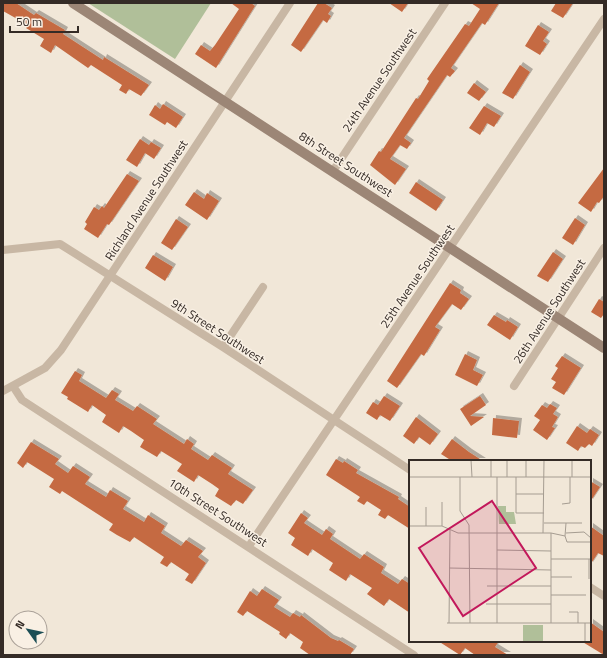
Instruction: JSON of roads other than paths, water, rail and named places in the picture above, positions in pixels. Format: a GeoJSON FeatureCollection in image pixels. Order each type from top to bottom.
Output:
{"type":"FeatureCollection","features":[{"type":"Feature","properties":{"kind":"street","name":"8th Street Southwest"},"geometry":{"type":"LineString","coordinates":[[73,3],[334,171],[604,348]]}},
{"type":"Feature","properties":{"kind":"street","name":"Richland Avenue Southwest"},"geometry":{"type":"LineString","coordinates":[[3,392],[44,368],[61,350],[290,3]]}},
{"type":"Feature","properties":{"kind":"street","name":"24th Avenue Southwest"},"geometry":{"type":"LineString","coordinates":[[334,171],[445,3]]}},
{"type":"Feature","properties":{"kind":"street","name":"25th Avenue Southwest"},"geometry":{"type":"LineString","coordinates":[[249,546],[604,19]]}},
{"type":"Feature","properties":{"kind":"street","name":"9th Street Southwest"},"geometry":{"type":"LineString","coordinates":[[3,250],[60,244],[223,347],[409,469]]}},
{"type":"Feature","properties":{"kind":"street","name":"26th Avenue Southwest"},"geometry":{"type":"LineString","coordinates":[[514,386],[604,248]]}},
{"type":"Feature","properties":{"kind":"street"},"geometry":{"type":"LineString","coordinates":[[223,347],[262,287]]}},
{"type":"Feature","properties":{"kind":"street","name":"10th Street Southwest"},"geometry":{"type":"LineString","coordinates":[[13,386],[22,400],[249,546],[414,655]]}},
{"type":"Feature","properties":{"kind":"street"},"geometry":{"type":"LineString","coordinates":[[591,588],[604,596]]}}]}
